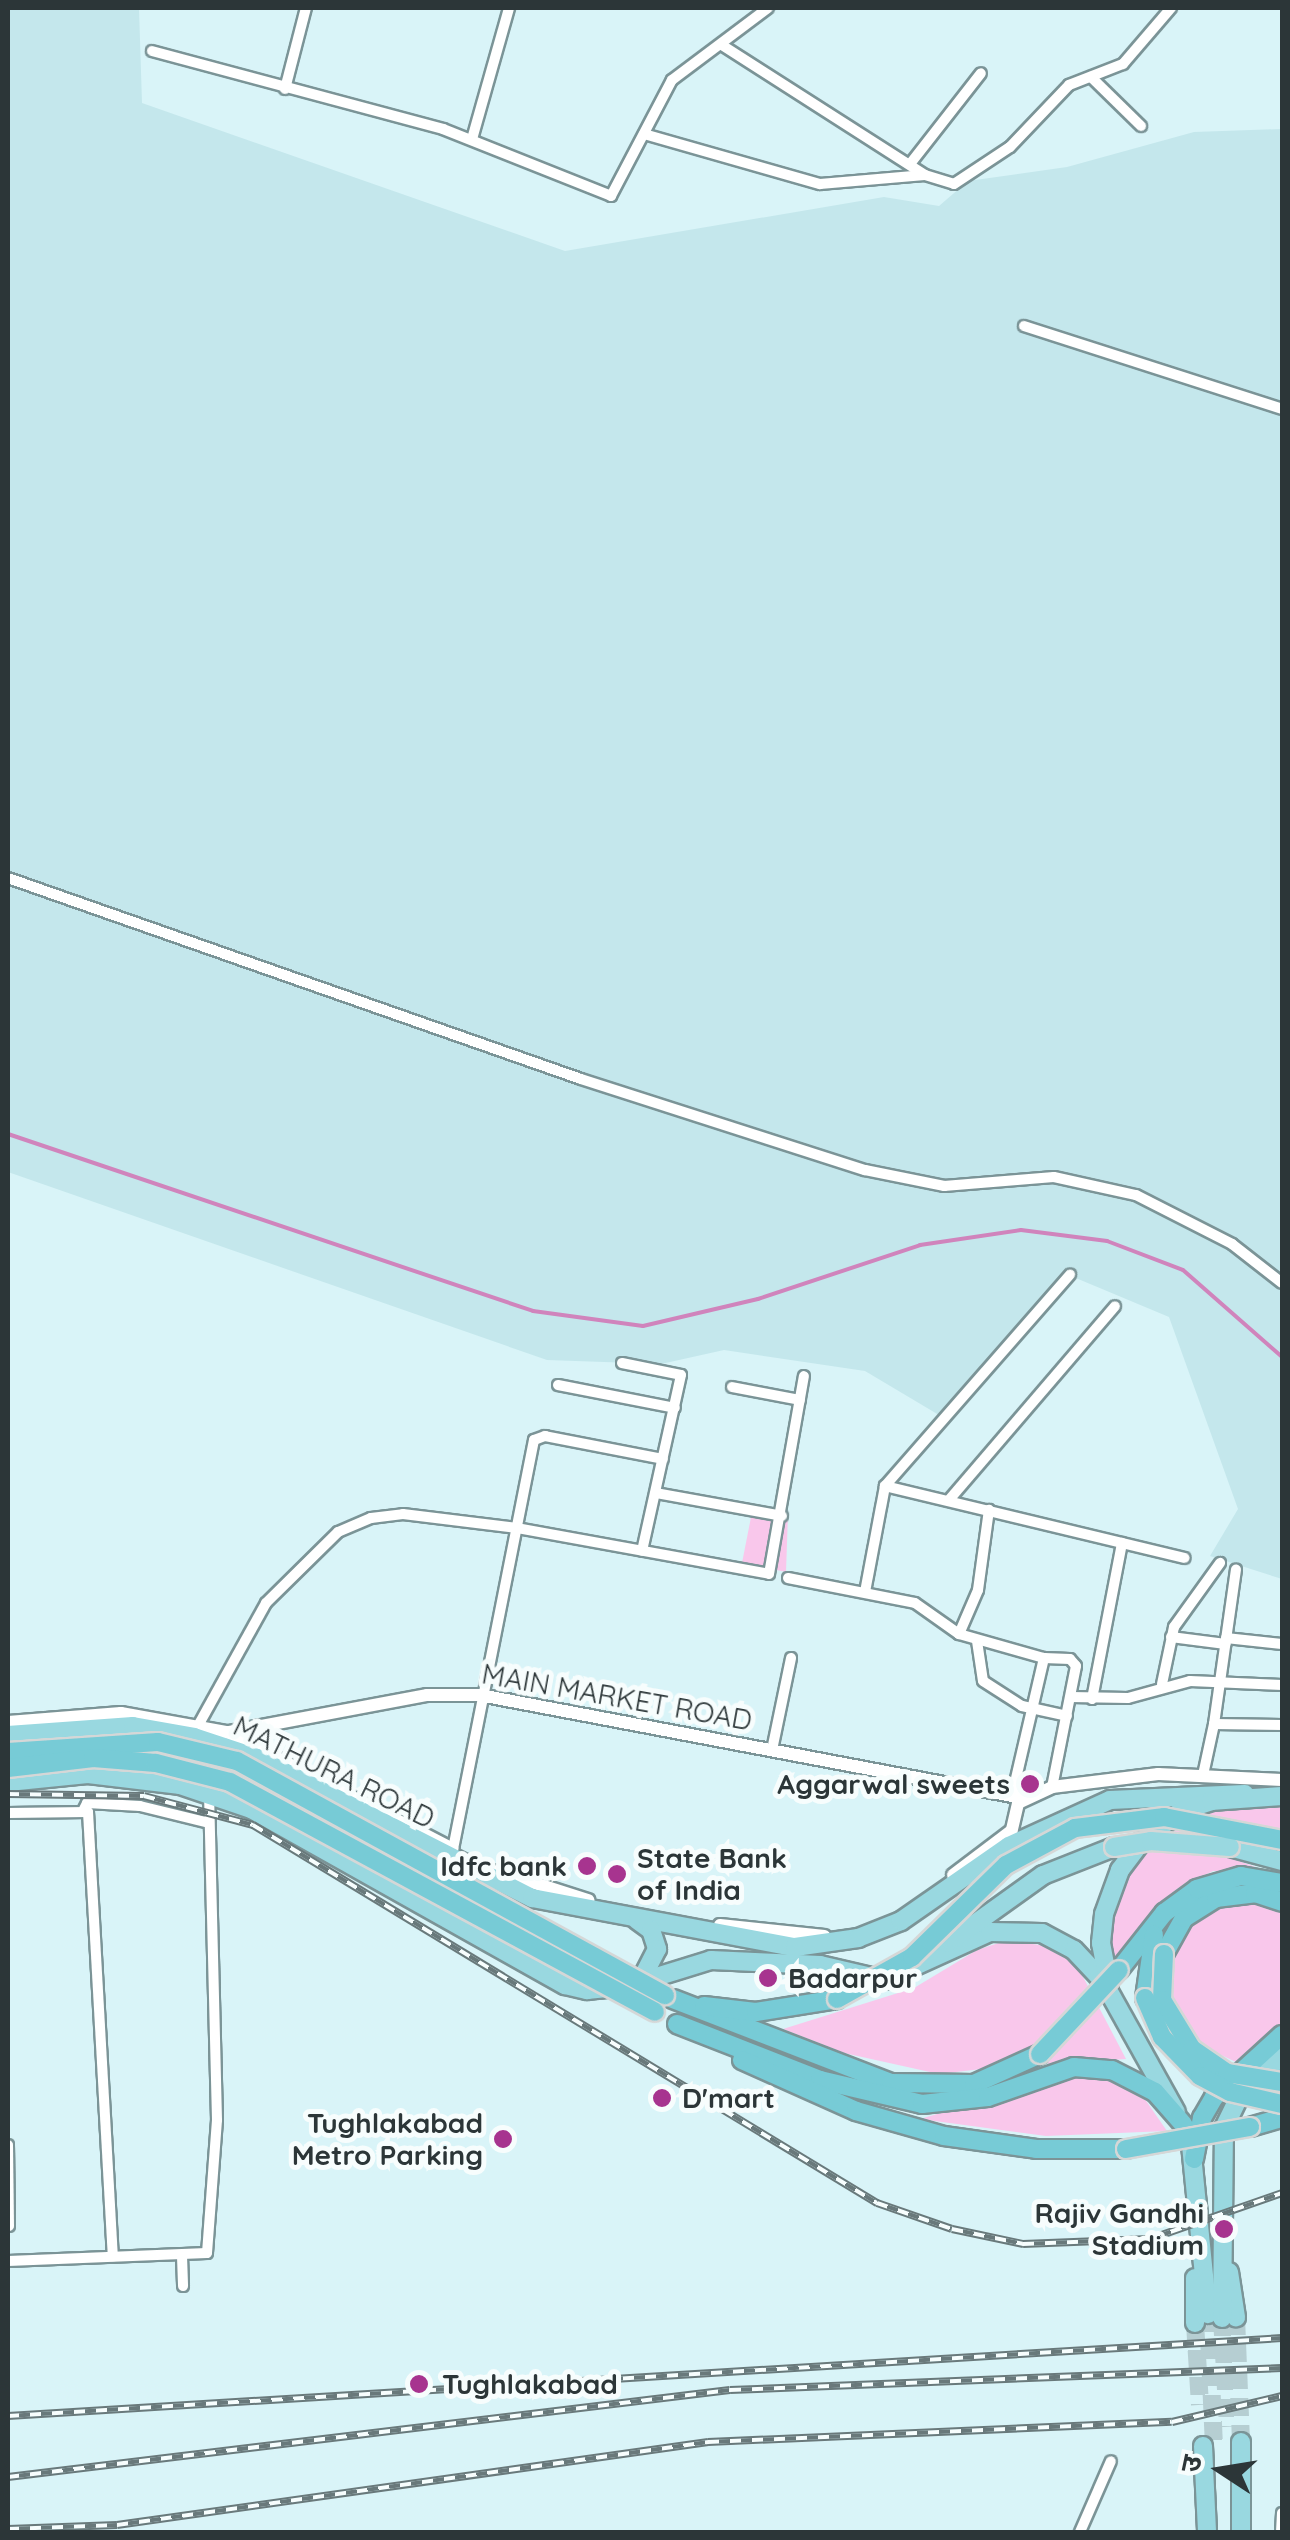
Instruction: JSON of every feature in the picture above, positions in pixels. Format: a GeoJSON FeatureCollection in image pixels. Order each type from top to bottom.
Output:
{"type":"FeatureCollection","features":[{"type":"Feature","properties":{"kind":"highway","name":"MATHURA ROAD"},"geometry":{"type":"LineString","coordinates":[[8,1752],[158,1742],[236,1761],[673,1999],[756,2012],[850,1994],[912,1957],[1006,1866],[1040,1842],[1092,1824],[1164,1817],[1282,1840]]}},
{"type":"Feature","properties":{"kind":"highway","name":"MATHURA ROAD"},"geometry":{"type":"LineString","coordinates":[[8,1768],[93,1758],[156,1763],[230,1782],[814,2095],[970,2141],[1126,2149],[1282,2118]]}},
{"type":"Feature","properties":{"kind":"highway"},"geometry":{"type":"LineString","coordinates":[[673,1999],[873,2078],[914,2086],[974,2084],[1023,2065],[1064,2033],[1174,1906],[1224,1878],[1282,1883]]}},
{"type":"Feature","properties":{"kind":"highway"},"geometry":{"type":"LineString","coordinates":[[1282,1902],[1242,1892],[1194,1910],[1170,1938],[1160,1984],[1174,2026],[1202,2058],[1240,2078],[1282,2082]]}},
{"type":"Feature","properties":{"kind":"highway"},"geometry":{"type":"LineString","coordinates":[[1174,1906],[1144,1967],[1145,1998],[1162,2038],[1212,2084],[1282,2104]]}},
{"type":"Feature","properties":{"kind":"highway"},"geometry":{"type":"LineString","coordinates":[[677,2024],[820,2080],[922,2104],[988,2097],[1074,2067],[1136,2080],[1182,2124]]}},
{"type":"Feature","properties":{"kind":"highway"},"geometry":{"type":"LineString","coordinates":[[1194,2160],[1202,2118],[1214,2097],[1282,2036]]}},
{"type":"Feature","properties":{"kind":"main road","name":"MATHURA ROAD"},"geometry":{"type":"LineString","coordinates":[[8,1735],[132,1726],[201,1732],[532,1898],[773,1946],[838,1942],[901,1922],[1010,1838],[1110,1800],[1282,1796]]}},
{"type":"Feature","properties":{"kind":"main road"},"geometry":{"type":"LineString","coordinates":[[8,1782],[88,1774],[209,1794],[250,1809],[574,1988],[634,1984],[711,1960],[820,1965],[874,1980],[922,1966],[990,1932],[1029,1930],[1074,1950],[1115,1999],[1182,2124],[1194,2160],[1199,2206],[1211,2237]]}},
{"type":"Feature","properties":{"kind":"main road"},"geometry":{"type":"LineString","coordinates":[[1115,1999],[1101,1943],[1120,1870],[1164,1821],[1245,1794]]}},
{"type":"Feature","properties":{"kind":"main road"},"geometry":{"type":"LineString","coordinates":[[922,1966],[1024,1886],[1074,1859],[1114,1847],[1150,1841],[1230,1846],[1282,1862]]}},
{"type":"Feature","properties":{"kind":"main road"},"geometry":{"type":"LineString","coordinates":[[506,1952],[532,1898]]}},
{"type":"Feature","properties":{"kind":"main road"},"geometry":{"type":"LineString","coordinates":[[632,1918],[651,1930],[657,1949],[650,1971],[634,1984]]}},
{"type":"Feature","properties":{"kind":"main road"},"geometry":{"type":"LineString","coordinates":[[1219,2197],[1228,2116],[1242,2091],[1282,2056]]}},
{"type":"Feature","properties":{"kind":"main road"},"geometry":{"type":"LineString","coordinates":[[1211,2237],[1194,2250],[1215,2318],[1211,2237],[1238,2116],[1282,2072]]}},
{"type":"Feature","properties":{"kind":"main road"},"geometry":{"type":"LineString","coordinates":[[1199,2206],[1219,2197]]}},
{"type":"Feature","properties":{"kind":"main road"},"geometry":{"type":"LineString","coordinates":[[1207,2532],[1222,2444]]}},
{"type":"Feature","properties":{"kind":"main road"},"geometry":{"type":"LineString","coordinates":[[1218,2532],[1222,2444]]}},
{"type":"Feature","properties":{"kind":"main road"},"geometry":{"type":"LineString","coordinates":[[1222,2444],[1238,2532]]}},
{"type":"Feature","properties":{"kind":"street"},"geometry":{"type":"LineString","coordinates":[[285,89],[306,8]]}},
{"type":"Feature","properties":{"kind":"street"},"geometry":{"type":"LineString","coordinates":[[472,139],[509,8]]}},
{"type":"Feature","properties":{"kind":"street"},"geometry":{"type":"LineString","coordinates":[[152,51],[472,139],[611,196],[672,80],[768,8]]}},
{"type":"Feature","properties":{"kind":"street"},"geometry":{"type":"LineString","coordinates":[[722,45],[925,175],[949,186],[1010,147],[1069,85],[1123,64],[1171,8]]}},
{"type":"Feature","properties":{"kind":"street"},"geometry":{"type":"LineString","coordinates":[[910,164],[981,72]]}},
{"type":"Feature","properties":{"kind":"street"},"geometry":{"type":"LineString","coordinates":[[1090,77],[1141,126]]}},
{"type":"Feature","properties":{"kind":"street"},"geometry":{"type":"LineString","coordinates":[[644,134],[820,184],[925,175]]}},
{"type":"Feature","properties":{"kind":"street"},"geometry":{"type":"LineString","coordinates":[[1024,326],[1282,409]]}},
{"type":"Feature","properties":{"kind":"street"},"geometry":{"type":"LineString","coordinates":[[8,878],[581,1079],[865,1170],[944,1186],[1054,1176],[1136,1195],[1232,1244],[1282,1283]]}},
{"type":"Feature","properties":{"kind":"street"},"geometry":{"type":"LineString","coordinates":[[865,1592],[884,1486],[1070,1275]]}},
{"type":"Feature","properties":{"kind":"street"},"geometry":{"type":"LineString","coordinates":[[949,1500],[1114,1306]]}},
{"type":"Feature","properties":{"kind":"street"},"geometry":{"type":"LineString","coordinates":[[622,1364],[680,1374],[642,1551]]}},
{"type":"Feature","properties":{"kind":"street"},"geometry":{"type":"LineString","coordinates":[[8,1722],[121,1714],[201,1732],[256,1615],[338,1532],[387,1514],[517,1528],[769,1574],[804,1376]]}},
{"type":"Feature","properties":{"kind":"street"},"geometry":{"type":"LineString","coordinates":[[558,1385],[675,1408]]}},
{"type":"Feature","properties":{"kind":"street"},"geometry":{"type":"LineString","coordinates":[[732,1387],[800,1400]]}},
{"type":"Feature","properties":{"kind":"street"},"geometry":{"type":"LineString","coordinates":[[454,1849],[480,1695],[532,1446],[539,1437],[663,1459]]}},
{"type":"Feature","properties":{"kind":"street"},"geometry":{"type":"LineString","coordinates":[[884,1486],[1184,1558]]}},
{"type":"Feature","properties":{"kind":"street"},"geometry":{"type":"LineString","coordinates":[[656,1493],[782,1516]]}},
{"type":"Feature","properties":{"kind":"street"},"geometry":{"type":"LineString","coordinates":[[959,1634],[978,1590],[988,1510]]}},
{"type":"Feature","properties":{"kind":"street"},"geometry":{"type":"LineString","coordinates":[[1092,1699],[1122,1543]]}},
{"type":"Feature","properties":{"kind":"street"},"geometry":{"type":"LineString","coordinates":[[1162,1684],[1171,1637],[1220,1563]]}},
{"type":"Feature","properties":{"kind":"street"},"geometry":{"type":"LineString","coordinates":[[1203,1775],[1236,1570]]}},
{"type":"Feature","properties":{"kind":"street"},"geometry":{"type":"LineString","coordinates":[[788,1578],[915,1603],[959,1634],[977,1641],[1075,1662],[1052,1786]]}},
{"type":"Feature","properties":{"kind":"street"},"geometry":{"type":"LineString","coordinates":[[1171,1637],[1282,1644]]}},
{"type":"Feature","properties":{"kind":"street"},"geometry":{"type":"LineString","coordinates":[[977,1641],[981,1679],[1035,1710],[1067,1716]]}},
{"type":"Feature","properties":{"kind":"street"},"geometry":{"type":"LineString","coordinates":[[772,1750],[791,1658]]}},
{"type":"Feature","properties":{"kind":"street"},"geometry":{"type":"LineString","coordinates":[[226,1732],[508,1877],[570,1896],[708,1924],[826,1936],[891,1916],[1010,1838],[1044,1658]]}},
{"type":"Feature","properties":{"kind":"street"},"geometry":{"type":"LineString","coordinates":[[1071,1697],[1128,1698],[1162,1684],[1220,1681],[1282,1685]]}},
{"type":"Feature","properties":{"kind":"street","name":"MAIN MARKET ROAD"},"geometry":{"type":"LineString","coordinates":[[201,1732],[226,1732],[427,1695],[480,1695],[1018,1797]]}},
{"type":"Feature","properties":{"kind":"street"},"geometry":{"type":"LineString","coordinates":[[1214,1724],[1282,1725]]}},
{"type":"Feature","properties":{"kind":"street"},"geometry":{"type":"LineString","coordinates":[[1018,1797],[1052,1786],[1203,1775],[1282,1780]]}},
{"type":"Feature","properties":{"kind":"street"},"geometry":{"type":"LineString","coordinates":[[8,2261],[114,2256],[200,2258],[208,2248],[216,2139],[209,1794]]}},
{"type":"Feature","properties":{"kind":"street"},"geometry":{"type":"LineString","coordinates":[[114,2256],[84,1808],[87,1802],[140,1806],[208,1823]]}},
{"type":"Feature","properties":{"kind":"street"},"geometry":{"type":"LineString","coordinates":[[8,1813],[84,1808]]}},
{"type":"Feature","properties":{"kind":"street"},"geometry":{"type":"LineString","coordinates":[[8,2145],[10,2226]]}},
{"type":"Feature","properties":{"kind":"street"},"geometry":{"type":"LineString","coordinates":[[182,2256],[183,2286]]}},
{"type":"Feature","properties":{"kind":"street"},"geometry":{"type":"LineString","coordinates":[[1080,2532],[1111,2461]]}},
{"type":"Feature","properties":{"kind":"street"},"geometry":{"type":"LineString","coordinates":[[1281,2532],[1282,2513]]}},
{"type":"Feature","properties":{"kind":"shaded area"},"geometry":{"type":"Polygon","coordinates":[[[8,8],[139,8],[142,103],[565,251],[884,197],[939,206],[968,181],[1067,167],[1194,132],[1282,129],[1282,1579],[1210,1556],[1238,1509],[1169,1317],[1071,1276],[949,1421],[865,1371],[724,1350],[661,1364],[547,1360],[8,1172],[8,8]]]}},
{"type":"Feature","properties":{"kind":"shaded area"},"geometry":{"type":"Polygon","coordinates":[[[753,1507],[788,1514],[786,1572],[742,1563],[753,1507]]]}},
{"type":"Feature","properties":{"kind":"shaded area"},"geometry":{"type":"Polygon","coordinates":[[[1282,1804],[1282,1854],[1230,1838],[1225,1856],[1264,1870],[1213,1871],[1177,1889],[1112,1968],[1108,1927],[1136,1857],[1172,1826],[1203,1810],[1282,1804]]]}},
{"type":"Feature","properties":{"kind":"shaded area"},"geometry":{"type":"Polygon","coordinates":[[[1260,1902],[1282,1911],[1282,2027],[1238,2063],[1204,2047],[1174,2013],[1169,1959],[1190,1923],[1222,1904],[1260,1902]]]}},
{"type":"Feature","properties":{"kind":"shaded area"},"geometry":{"type":"Polygon","coordinates":[[[1008,1940],[1058,1948],[1081,1973],[1126,2059],[1048,2064],[1038,2046],[990,2068],[939,2074],[844,2053],[783,2029],[914,1988],[977,1950],[1008,1940]]]}},
{"type":"Feature","properties":{"kind":"shaded area"},"geometry":{"type":"Polygon","coordinates":[[[1068,2076],[1119,2081],[1142,2095],[1167,2131],[1046,2136],[920,2119],[1068,2076]]]}},
{"type":"Feature","properties":{"kind":"waterway"},"geometry":{"type":"LineString","coordinates":[[8,1134],[533,1311],[643,1326],[758,1299],[920,1245],[1021,1230],[1107,1241],[1183,1270],[1282,1357]]}},
{"type":"Feature","properties":{"kind":"tunnel"},"geometry":{"type":"LineString","coordinates":[[1208,2314],[1214,2447]]}},
{"type":"Feature","properties":{"kind":"tunnel"},"geometry":{"type":"LineString","coordinates":[[1236,2317],[1241,2442]]}},
{"type":"Feature","properties":{"kind":"tunnel"},"geometry":{"type":"LineString","coordinates":[[1222,2318],[1228,2427]]}},
{"type":"Feature","properties":{"kind":"tunnel"},"geometry":{"type":"LineString","coordinates":[[1195,2323],[1200,2405]]}},
{"type":"Feature","properties":{"kind":"railway"},"geometry":{"type":"LineString","coordinates":[[8,1794],[144,1796],[253,1825],[877,2203],[952,2229],[1023,2244],[1150,2239],[1282,2193]]}},
{"type":"Feature","properties":{"kind":"railway"},"geometry":{"type":"LineString","coordinates":[[8,2416],[1282,2338]]}},
{"type":"Feature","properties":{"kind":"railway"},"geometry":{"type":"LineString","coordinates":[[8,2477],[730,2390],[1282,2368]]}},
{"type":"Feature","properties":{"kind":"railway"},"geometry":{"type":"LineString","coordinates":[[8,2529],[117,2525],[708,2442],[1172,2422],[1282,2396]]}},
{"type":"Feature","properties":{"kind":"place","name":"Aggarwal sweets"},"geometry":{"type":"Point","coordinates":[1030,1784]}},
{"type":"Feature","properties":{"kind":"place","name":"Idfc bank"},"geometry":{"type":"Point","coordinates":[587,1866]}},
{"type":"Feature","properties":{"kind":"place","name":"State Bank of India"},"geometry":{"type":"Point","coordinates":[617,1874]}},
{"type":"Feature","properties":{"kind":"place","name":"Badarpur"},"geometry":{"type":"Point","coordinates":[768,1978]}},
{"type":"Feature","properties":{"kind":"place","name":"D'mart"},"geometry":{"type":"Point","coordinates":[662,2098]}},
{"type":"Feature","properties":{"kind":"place","name":"Tughlakabad Metro Parking"},"geometry":{"type":"Point","coordinates":[503,2139]}},
{"type":"Feature","properties":{"kind":"place","name":"Rajiv Gandhi Stadium"},"geometry":{"type":"Point","coordinates":[1224,2229]}},
{"type":"Feature","properties":{"kind":"place","name":"Tughlakabad"},"geometry":{"type":"Point","coordinates":[419,2384]}}]}
